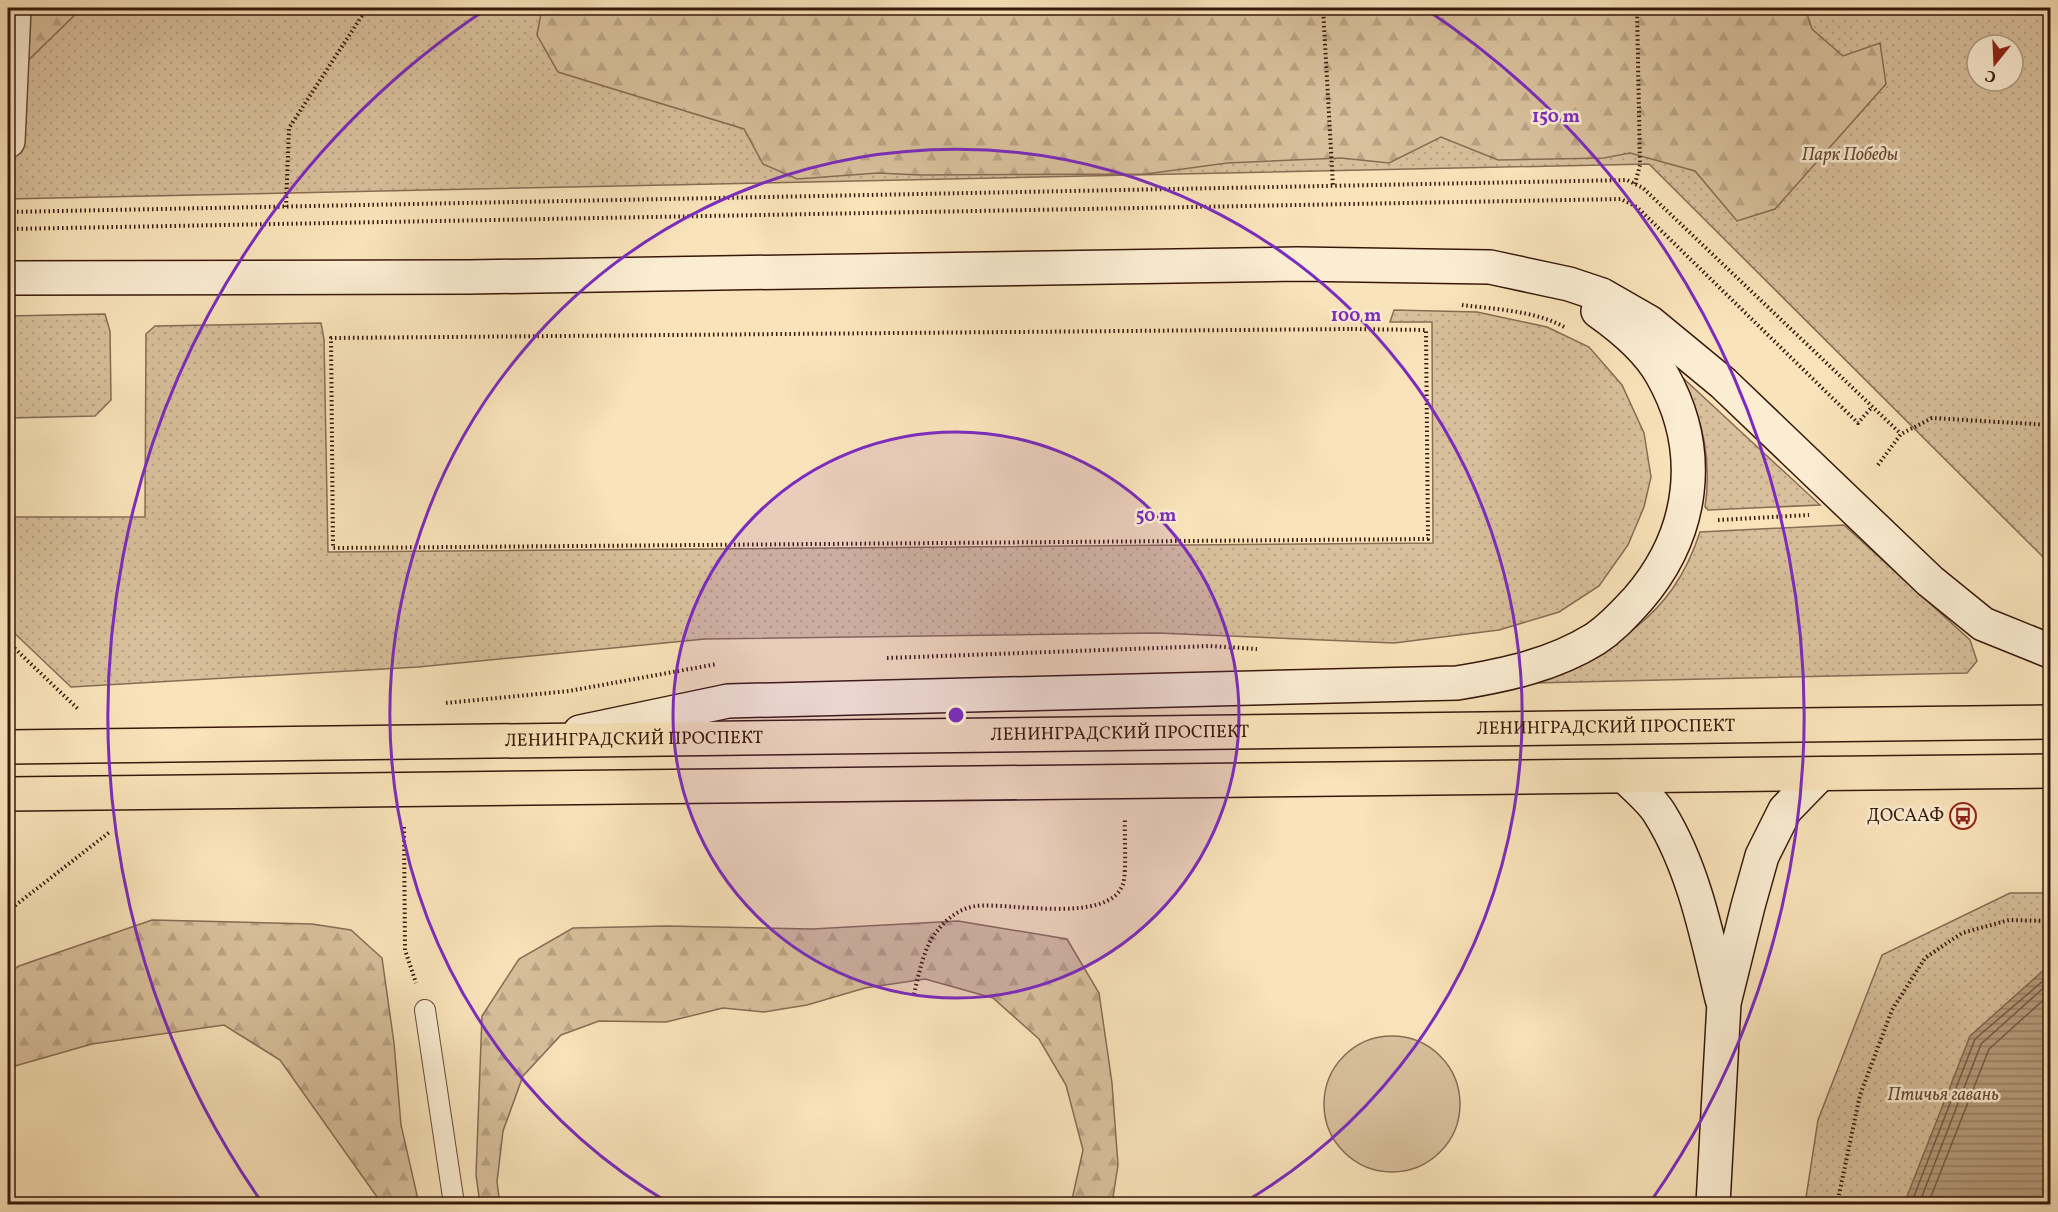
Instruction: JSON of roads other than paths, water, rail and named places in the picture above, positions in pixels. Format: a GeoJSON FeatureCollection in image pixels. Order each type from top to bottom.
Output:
{"type":"FeatureCollection","features":[{"type":"Feature","properties":{"kind":"main road","name":"ЛЕНИНГРАДСКИЙ ПРОСПЕКТ"},"geometry":{"type":"LineString","coordinates":[[8,747],[2050,722]]}},
{"type":"Feature","properties":{"kind":"main road"},"geometry":{"type":"LineString","coordinates":[[8,794],[2050,771]]}},
{"type":"Feature","properties":{"kind":"street"},"geometry":{"type":"LineString","coordinates":[[8,141],[14,8]]}},
{"type":"Feature","properties":{"kind":"street"},"geometry":{"type":"LineString","coordinates":[[8,278],[469,277],[1297,264],[1490,267],[1569,284],[1602,295],[1649,322],[1723,383],[1930,581],[1983,624],[2050,651]]}},
{"type":"Feature","properties":{"kind":"street"},"geometry":{"type":"LineString","coordinates":[[537,741],[728,701],[1457,683],[1501,676],[1567,655],[1597,638],[1620,619],[1664,565],[1677,540],[1688,500],[1684,435],[1662,374],[1638,344],[1586,301],[1530,275]]}},
{"type":"Feature","properties":{"kind":"street"},"geometry":{"type":"LineString","coordinates":[[1713,1204],[1724,1003],[1762,856],[1785,810],[1821,774]]}},
{"type":"Feature","properties":{"kind":"street"},"geometry":{"type":"LineString","coordinates":[[1625,776],[1659,812],[1682,861],[1701,911],[1724,1003]]}},
{"type":"Feature","properties":{"kind":"lane"},"geometry":{"type":"LineString","coordinates":[[425,1010],[454,1204]]}},
{"type":"Feature","properties":{"kind":"water"},"geometry":{"type":"Polygon","coordinates":[[[2045,969],[2050,969],[2050,1204],[1904,1204],[1970,1036],[2045,969]]]}},
{"type":"Feature","properties":{"kind":"place","name":"ДОСААФ"},"geometry":{"type":"Point","coordinates":[1963,816]}},
{"type":"Feature","properties":{"kind":"park label","name":"Парк Победы"},"geometry":{"type":"Point","coordinates":[1850,155]}},
{"type":"Feature","properties":{"kind":"park label","name":"Птичья гавань"},"geometry":{"type":"Point","coordinates":[1943,1095]}}]}
